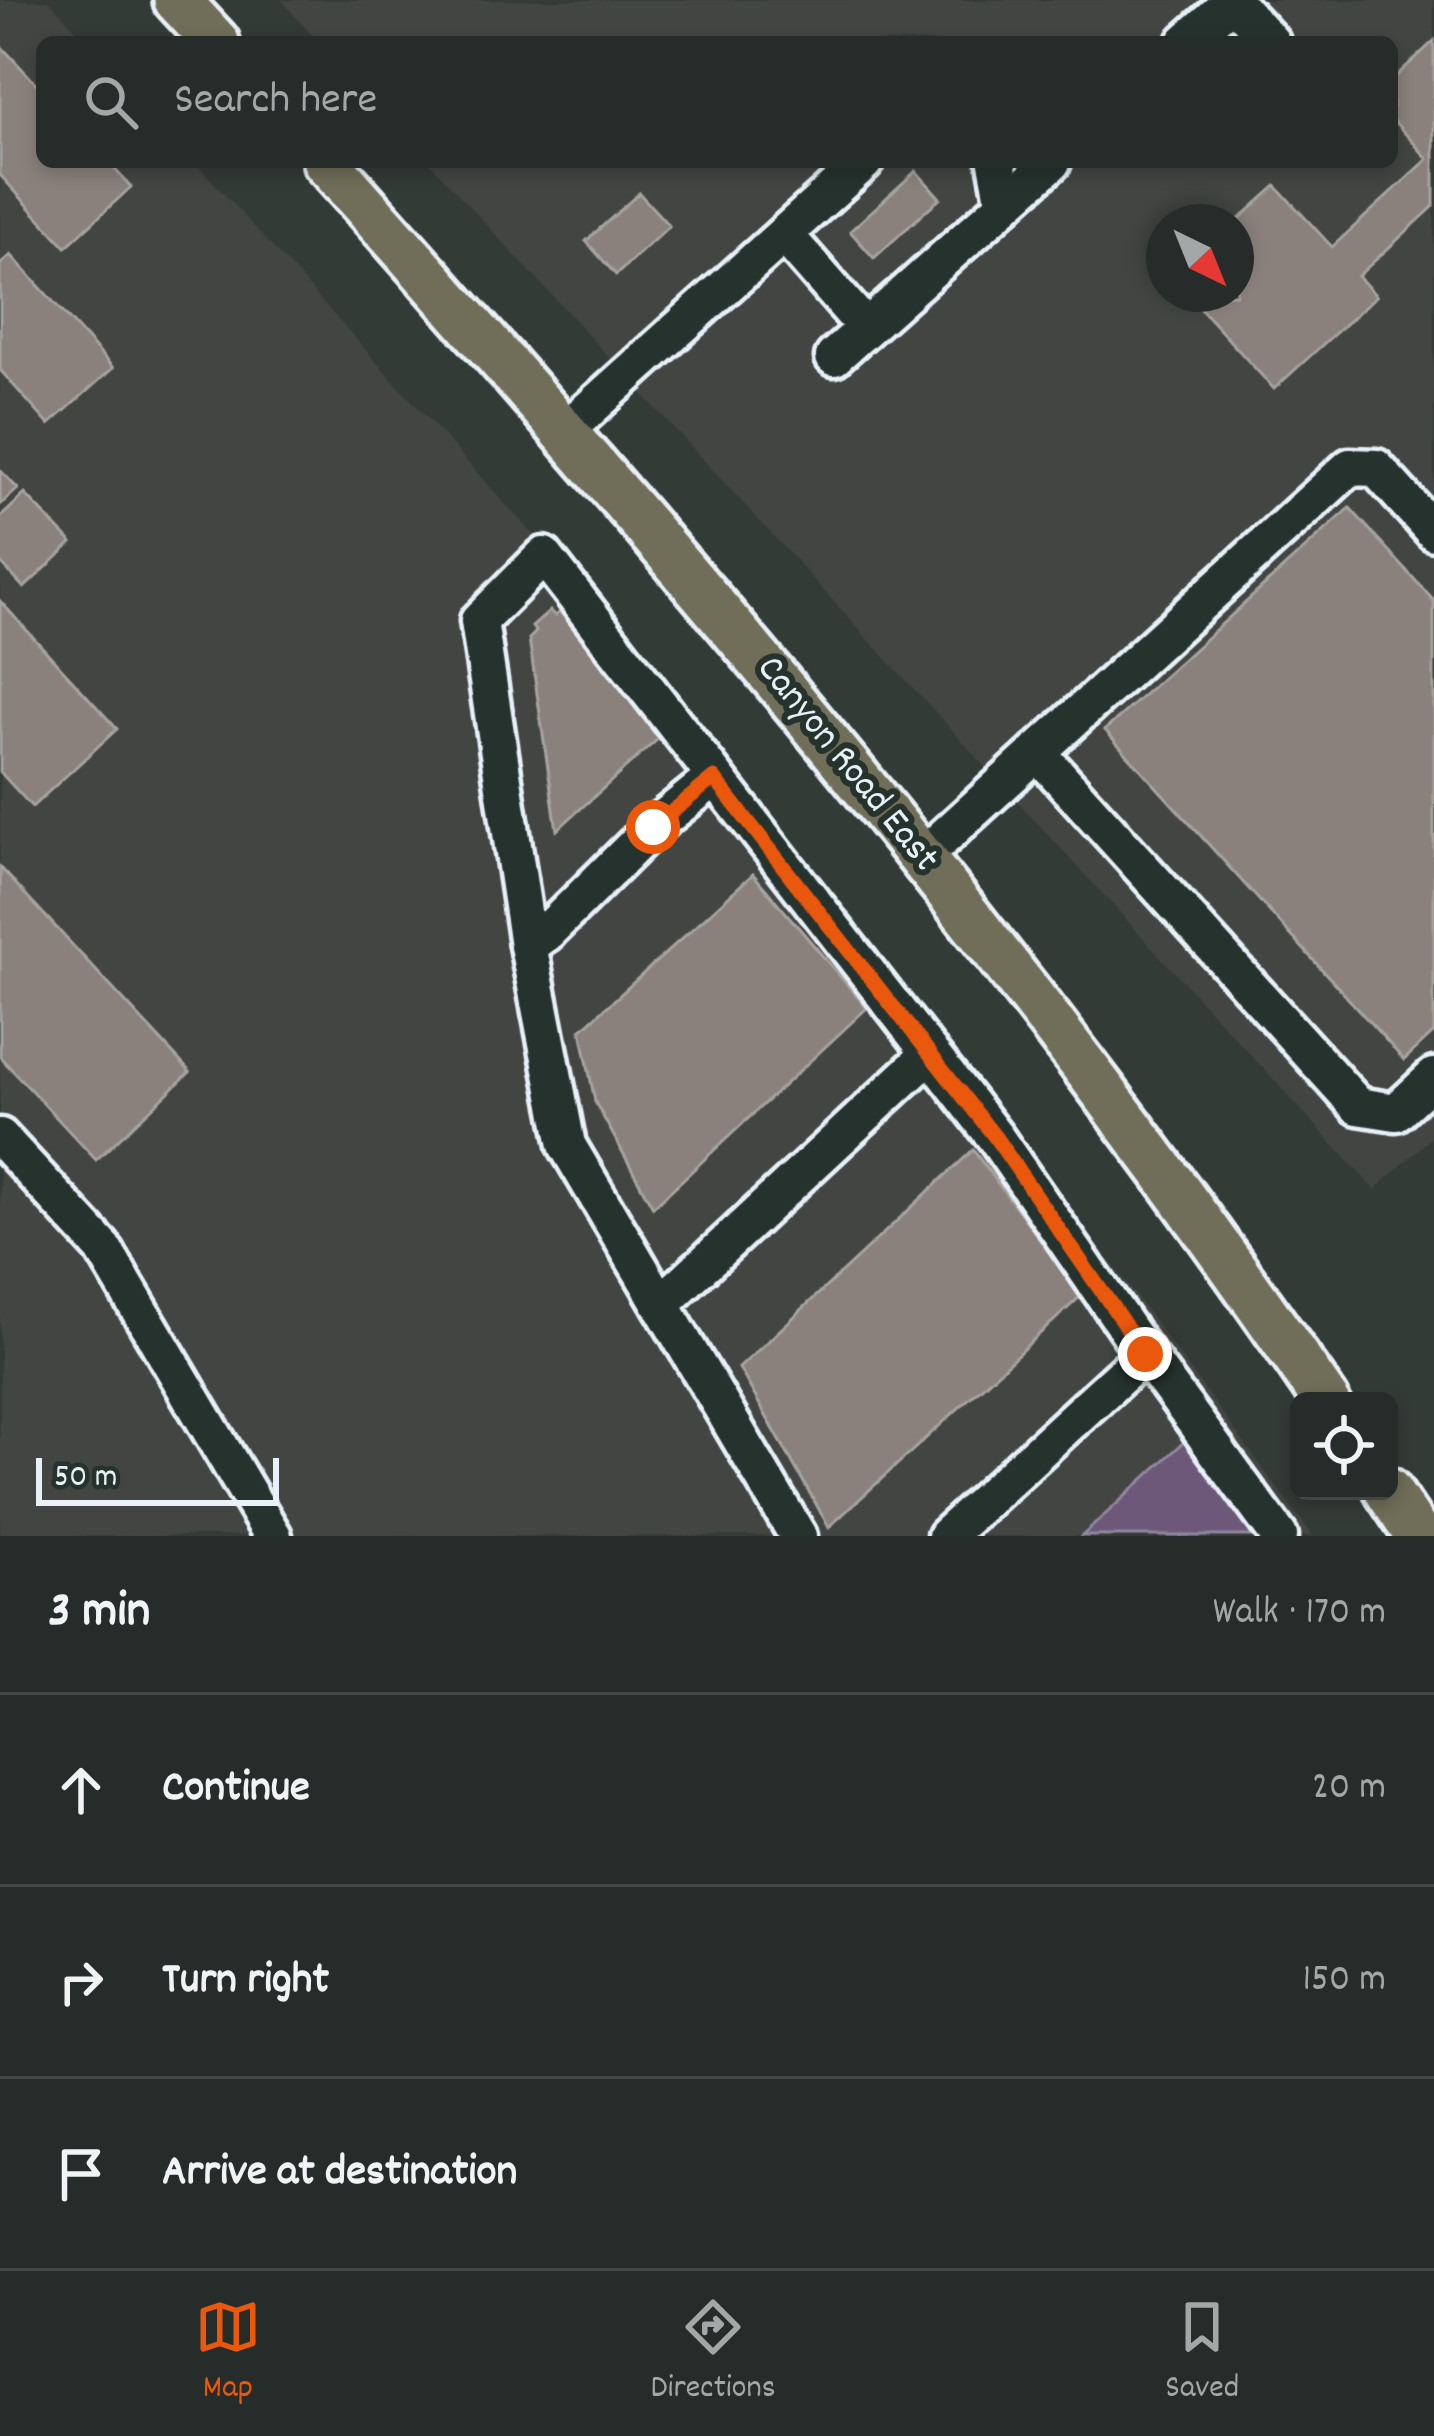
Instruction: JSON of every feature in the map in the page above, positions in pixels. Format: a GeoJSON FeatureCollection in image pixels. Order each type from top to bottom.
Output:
{"type":"FeatureCollection","features":[{"type":"Feature","properties":{"kind":"main road","name":"Canyon Road East"},"geometry":{"type":"LineString","coordinates":[[331,168],[566,430],[922,857],[1184,1199],[1320,1392]]}},
{"type":"Feature","properties":{"kind":"main road"},"geometry":{"type":"LineString","coordinates":[[1394,1500],[1418,1536]]}},
{"type":"Feature","properties":{"kind":"street"},"geometry":{"type":"LineString","coordinates":[[1193,36],[1232,0],[1265,36]]}},
{"type":"Feature","properties":{"kind":"street"},"geometry":{"type":"LineString","coordinates":[[566,430],[857,168]]}},
{"type":"Feature","properties":{"kind":"street"},"geometry":{"type":"LineString","coordinates":[[998,168],[1005,204]]}},
{"type":"Feature","properties":{"kind":"street"},"geometry":{"type":"LineString","coordinates":[[834,357],[1045,168]]}},
{"type":"Feature","properties":{"kind":"street"},"geometry":{"type":"LineString","coordinates":[[784,234],[866,328]]}},
{"type":"Feature","properties":{"kind":"street"},"geometry":{"type":"LineString","coordinates":[[922,857],[1350,466],[1376,468],[1434,532]]}},
{"type":"Feature","properties":{"kind":"street"},"geometry":{"type":"LineString","coordinates":[[798,1536],[567,1145],[528,945],[479,621],[544,556],[995,1137],[1145,1354],[1280,1536]]}},
{"type":"Feature","properties":{"kind":"street"},"geometry":{"type":"LineString","coordinates":[[1037,752],[1358,1106],[1396,1112],[1434,1076]]}},
{"type":"Feature","properties":{"kind":"street"},"geometry":{"type":"LineString","coordinates":[[528,945],[546,933],[653,827],[714,778]]}},
{"type":"Feature","properties":{"kind":"street"},"geometry":{"type":"LineString","coordinates":[[661,1304],[930,1054]]}},
{"type":"Feature","properties":{"kind":"street"},"geometry":{"type":"LineString","coordinates":[[0,1137],[103,1249],[273,1536]]}},
{"type":"Feature","properties":{"kind":"street"},"geometry":{"type":"LineString","coordinates":[[946,1536],[1145,1354]]}},
{"type":"Feature","properties":{"kind":"shaded area"},"geometry":{"type":"Polygon","coordinates":[[[0,0],[49,0],[82,36],[36,36],[36,168],[200,168],[603,611],[954,1050],[1313,1536],[0,1536],[0,0]]]}},
{"type":"Feature","properties":{"kind":"shaded area"},"geometry":{"type":"Polygon","coordinates":[[[281,0],[1434,0],[1434,1135],[1375,1190],[435,168],[1398,168],[1398,36],[313,36],[281,0]]]}},
{"type":"Feature","properties":{"kind":"building: Offices"},"geometry":{"type":"Polygon","coordinates":[[[1186,1440],[1256,1536],[1082,1536],[1186,1440]]]}},
{"type":"Feature","properties":{"kind":"building: Industry"},"geometry":{"type":"Polygon","coordinates":[[[1434,41],[1434,206],[1358,276],[1376,296],[1274,389],[1203,312],[1254,312],[1254,206],[1276,186],[1332,247],[1428,159],[1398,126],[1398,74],[1434,41]]]}},
{"type":"Feature","properties":{"kind":"building: Industry"},"geometry":{"type":"Polygon","coordinates":[[[0,45],[36,84],[36,168],[114,168],[131,187],[66,247],[0,175],[0,45]]]}},
{"type":"Feature","properties":{"kind":"building: Industry"},"geometry":{"type":"Polygon","coordinates":[[[916,171],[940,198],[874,258],[850,231],[916,171]]]}},
{"type":"Feature","properties":{"kind":"building: Industry"},"geometry":{"type":"Polygon","coordinates":[[[639,193],[669,226],[616,275],[586,241],[639,193]]]}},
{"type":"Feature","properties":{"kind":"building: Industry"},"geometry":{"type":"Polygon","coordinates":[[[11,255],[113,368],[49,425],[0,370],[0,265],[11,255]]]}},
{"type":"Feature","properties":{"kind":"building: Industry"},"geometry":{"type":"Polygon","coordinates":[[[0,470],[18,489],[0,505],[0,470]]]}},
{"type":"Feature","properties":{"kind":"building: Industry"},"geometry":{"type":"Polygon","coordinates":[[[25,494],[72,543],[24,588],[0,562],[0,518],[25,494]]]}},
{"type":"Feature","properties":{"kind":"building: Industry"},"geometry":{"type":"Polygon","coordinates":[[[1350,508],[1434,601],[1434,1032],[1404,1060],[1105,730],[1350,508]]]}},
{"type":"Feature","properties":{"kind":"building: Industry"},"geometry":{"type":"Polygon","coordinates":[[[0,601],[117,729],[32,807],[0,772],[0,601]]]}},
{"type":"Feature","properties":{"kind":"building: Industry"},"geometry":{"type":"Polygon","coordinates":[[[550,611],[555,616],[560,612],[660,737],[557,830],[529,639],[536,632],[532,627],[550,611]]]}},
{"type":"Feature","properties":{"kind":"building: Industry"},"geometry":{"type":"Polygon","coordinates":[[[0,867],[190,1072],[96,1160],[0,1057],[0,867]]]}},
{"type":"Feature","properties":{"kind":"building: Industry"},"geometry":{"type":"Polygon","coordinates":[[[753,874],[867,1008],[653,1207],[595,1102],[581,1030],[753,874]]]}},
{"type":"Feature","properties":{"kind":"building: Industry"},"geometry":{"type":"Polygon","coordinates":[[[973,1150],[1082,1295],[829,1527],[739,1368],[973,1150]]]}},
{"type":"Feature","properties":{"kind":"route"},"geometry":{"type":"LineString","coordinates":[[653,827],[714,778],[995,1137],[1145,1354]]}}]}
